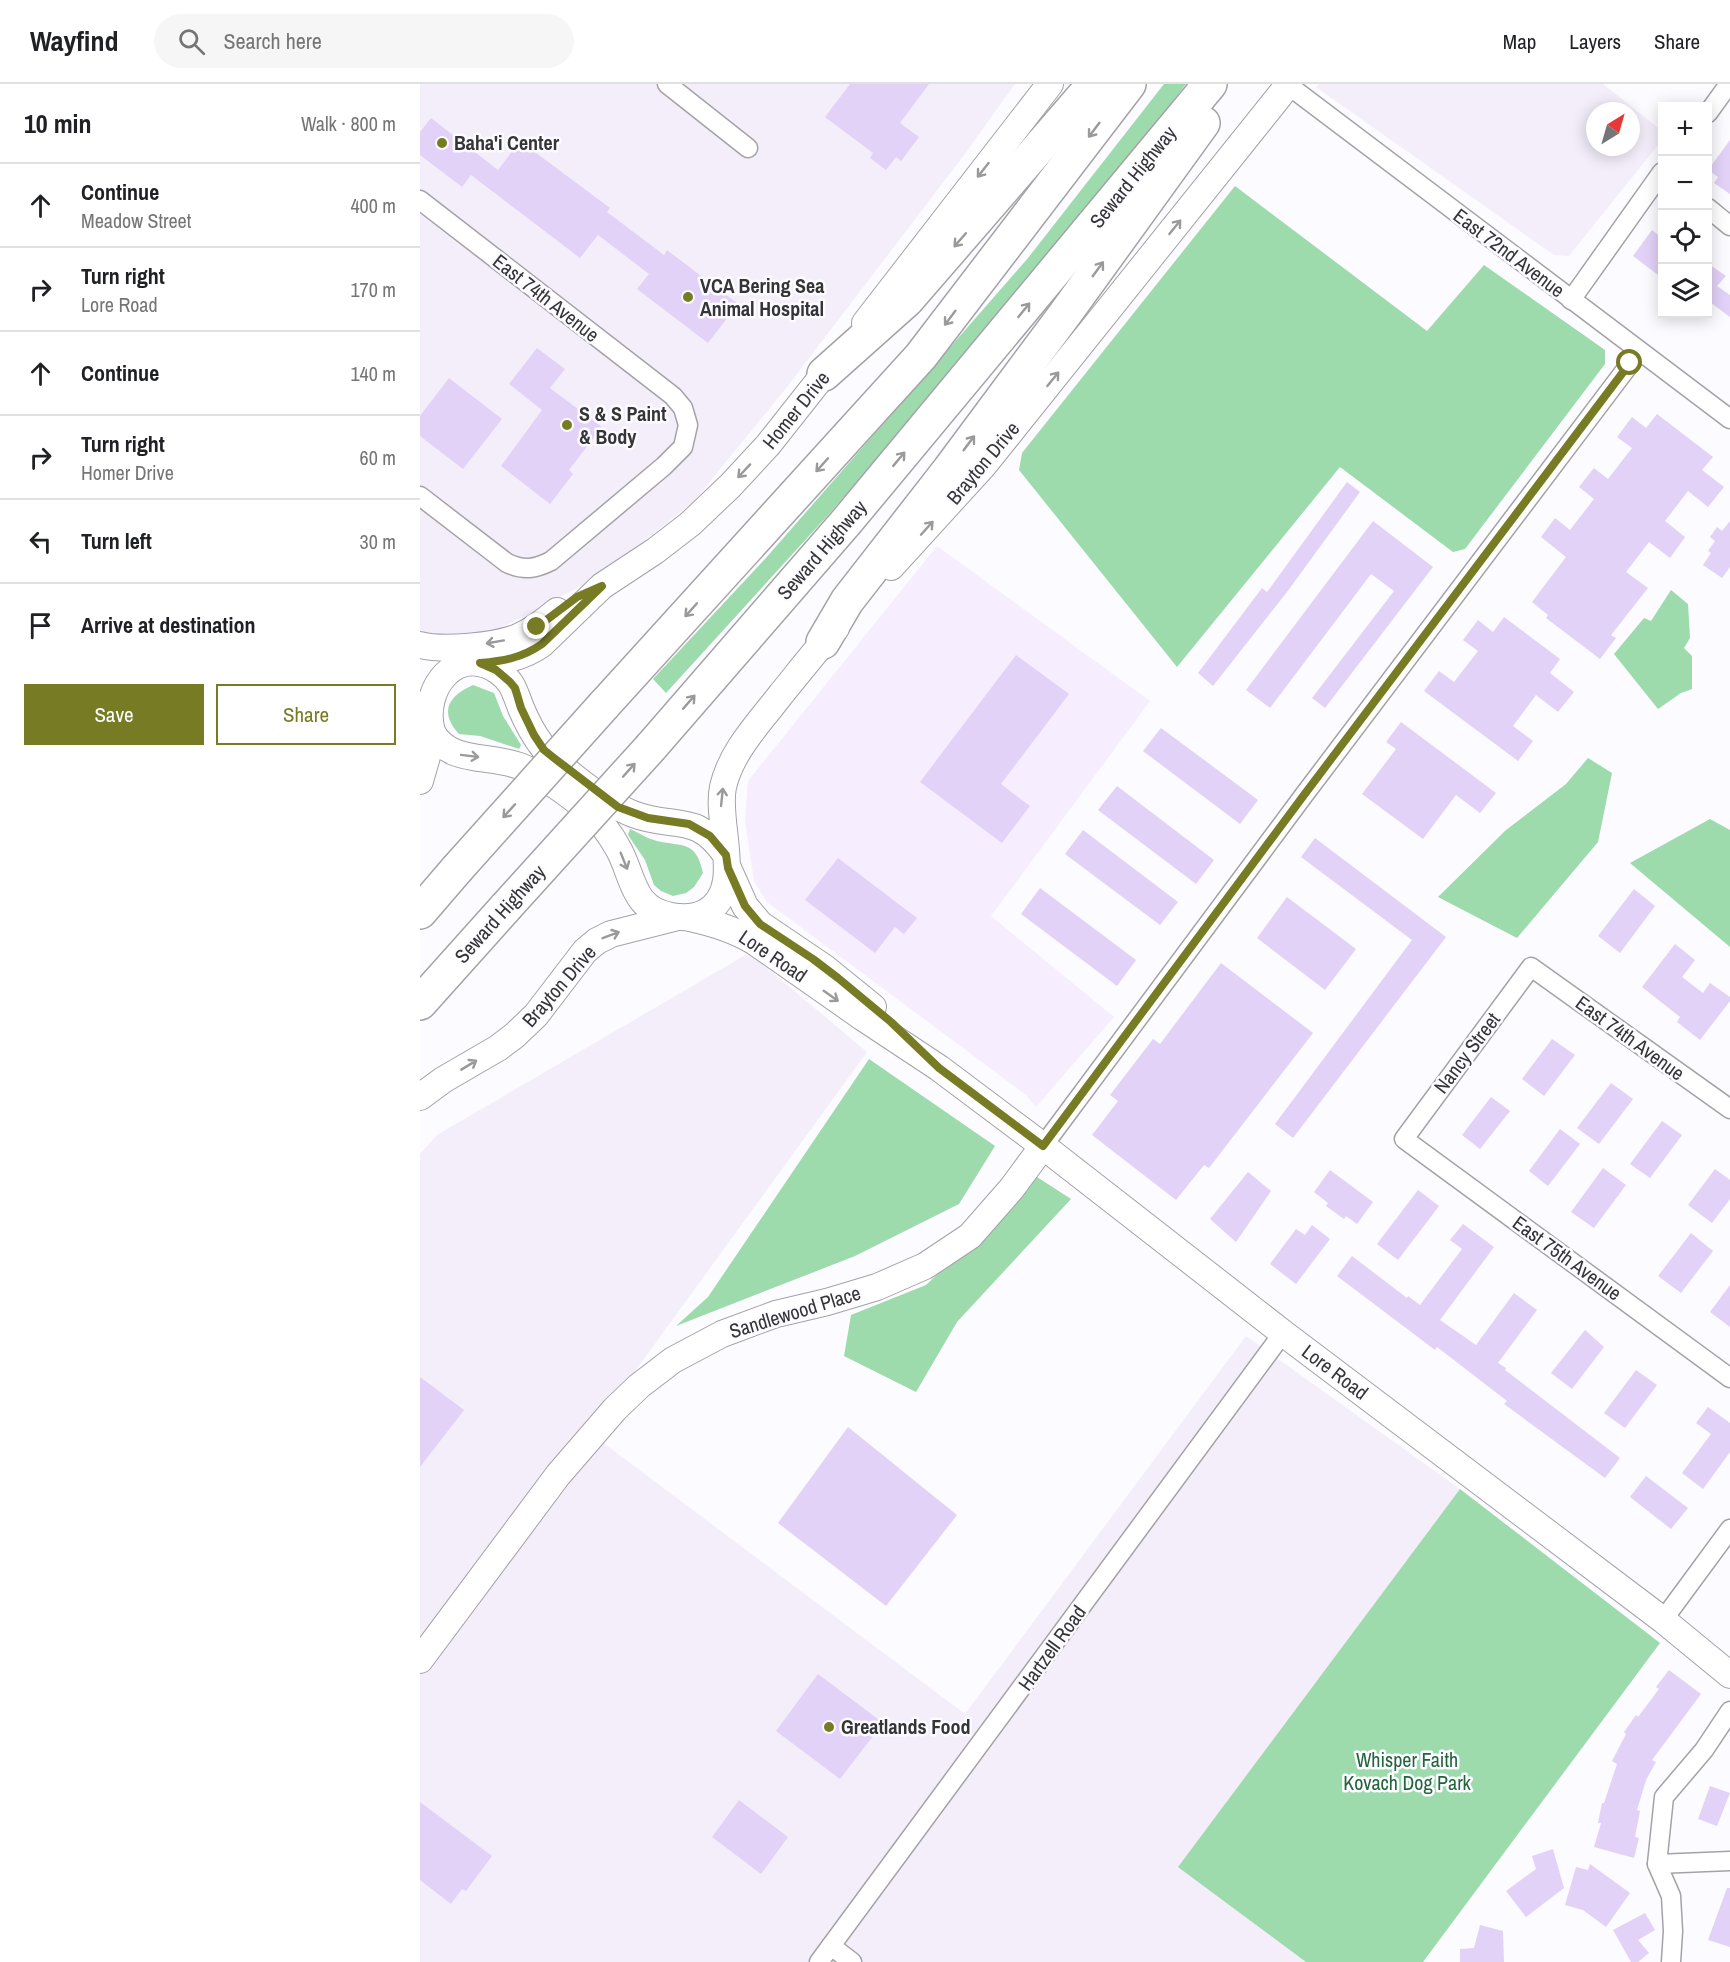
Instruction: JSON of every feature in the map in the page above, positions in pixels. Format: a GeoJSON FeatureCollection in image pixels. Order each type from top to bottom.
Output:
{"type":"FeatureCollection","features":[{"type":"Feature","properties":{"kind":"highway"},"geometry":{"type":"LineString","coordinates":[[824,374],[907,300],[1094,84]]}},
{"type":"Feature","properties":{"kind":"highway"},"geometry":{"type":"LineString","coordinates":[[420,912],[456,869],[921,356],[1130,84]]}},
{"type":"Feature","properties":{"kind":"highway","name":"Seward Highway"},"geometry":{"type":"LineString","coordinates":[[420,1003],[651,747],[848,521],[1210,84]]}},
{"type":"Feature","properties":{"kind":"highway"},"geometry":{"type":"LineString","coordinates":[[823,642],[847,601],[949,470],[1072,305],[1183,152],[1223,94],[1227,84]]}},
{"type":"Feature","properties":{"kind":"street"},"geometry":{"type":"LineString","coordinates":[[667,84],[748,148]]}},
{"type":"Feature","properties":{"kind":"street","name":"Homer Drive"},"geometry":{"type":"LineString","coordinates":[[473,663],[505,661],[542,644],[602,586],[655,551],[690,524],[730,486],[768,445],[1050,84]]}},
{"type":"Feature","properties":{"kind":"street"},"geometry":{"type":"LineString","coordinates":[[1712,106],[1729,84]]}},
{"type":"Feature","properties":{"kind":"street","name":"Brayton Drive"},"geometry":{"type":"LineString","coordinates":[[727,862],[721,810],[723,788],[732,762],[753,731],[823,642],[984,465],[1288,85]]}},
{"type":"Feature","properties":{"kind":"street","name":"East 72nd Avenue"},"geometry":{"type":"LineString","coordinates":[[1288,85],[1730,419]]}},
{"type":"Feature","properties":{"kind":"street"},"geometry":{"type":"LineString","coordinates":[[1570,300],[1658,179]]}},
{"type":"Feature","properties":{"kind":"street","name":"East 74th Avenue"},"geometry":{"type":"LineString","coordinates":[[420,200],[673,396],[683,408],[688,425],[683,447],[664,466],[551,561],[535,569],[519,568],[499,557],[420,496]]}},
{"type":"Feature","properties":{"kind":"street"},"geometry":{"type":"LineString","coordinates":[[1710,210],[1730,226]]}},
{"type":"Feature","properties":{"kind":"street"},"geometry":{"type":"LineString","coordinates":[[1043,1146],[1639,351]]}},
{"type":"Feature","properties":{"kind":"street"},"geometry":{"type":"LineString","coordinates":[[420,645],[447,648],[515,638],[537,627],[577,597],[602,586]]}},
{"type":"Feature","properties":{"kind":"street"},"geometry":{"type":"LineString","coordinates":[[420,645],[496,670],[515,688],[521,708],[544,750],[572,774],[618,807],[634,814],[695,826],[716,842],[727,862],[726,885],[716,903],[704,913],[684,917]]}},
{"type":"Feature","properties":{"kind":"street"},"geometry":{"type":"LineString","coordinates":[[420,781],[428,753],[425,707],[433,686],[442,674],[457,665],[473,663]]}},
{"type":"Feature","properties":{"kind":"street","name":"Lore Road"},"geometry":{"type":"LineString","coordinates":[[425,707],[437,740],[447,750],[463,756],[495,759],[521,766],[563,792],[588,811],[605,827],[614,841],[640,898],[652,910],[667,915],[716,923],[737,931],[939,1068],[1283,1333],[1663,1620],[1730,1675]]}},
{"type":"Feature","properties":{"kind":"street","name":"Lore Road"},"geometry":{"type":"LineString","coordinates":[[727,862],[745,906],[760,924],[838,978],[891,1022],[939,1068]]}},
{"type":"Feature","properties":{"kind":"street","name":"Brayton Drive"},"geometry":{"type":"LineString","coordinates":[[420,1097],[514,1036],[536,1015],[579,957],[593,944],[610,934],[684,917]]}},
{"type":"Feature","properties":{"kind":"street","name":"East 74th Avenue"},"geometry":{"type":"LineString","coordinates":[[1531,967],[1730,1109]]}},
{"type":"Feature","properties":{"kind":"street","name":"Nancy Street"},"geometry":{"type":"LineString","coordinates":[[1404,1139],[1531,967]]}},
{"type":"Feature","properties":{"kind":"street","name":"East 75th Avenue"},"geometry":{"type":"LineString","coordinates":[[1404,1139],[1730,1378]]}},
{"type":"Feature","properties":{"kind":"street","name":"Sandlewood Place"},"geometry":{"type":"LineString","coordinates":[[420,1660],[558,1475],[615,1409],[639,1386],[673,1360],[722,1334],[776,1314],[877,1287],[925,1266],[970,1236],[1012,1188],[1043,1146]]}},
{"type":"Feature","properties":{"kind":"street","name":"Hartzell Road"},"geometry":{"type":"LineString","coordinates":[[819,1962],[1283,1333]]}},
{"type":"Feature","properties":{"kind":"street"},"geometry":{"type":"LineString","coordinates":[[1663,1620],[1730,1529]]}},
{"type":"Feature","properties":{"kind":"street"},"geometry":{"type":"LineString","coordinates":[[1671,1962],[1673,1931],[1671,1896],[1658,1864],[1664,1797],[1704,1750],[1730,1711]]}},
{"type":"Feature","properties":{"kind":"street"},"geometry":{"type":"LineString","coordinates":[[1658,1864],[1730,1861]]}},
{"type":"Feature","properties":{"kind":"street"},"geometry":{"type":"LineString","coordinates":[[831,1946],[852,1962]]}},
{"type":"Feature","properties":{"kind":"shaded area"},"geometry":{"type":"Polygon","coordinates":[[[420,84],[1015,84],[964,155],[787,387],[694,501],[600,576],[503,627],[455,638],[420,633],[420,84]]]}},
{"type":"Feature","properties":{"kind":"shaded area"},"geometry":{"type":"Polygon","coordinates":[[[1319,84],[1603,84],[1626,102],[1586,102],[1586,156],[1640,156],[1640,113],[1658,128],[1658,145],[1569,256],[1554,255],[1316,87],[1319,84]]]}},
{"type":"Feature","properties":{"kind":"shaded area"},"geometry":{"type":"Polygon","coordinates":[[[937,546],[1150,701],[991,916],[1114,1017],[1036,1107],[1026,1095],[767,902],[754,881],[745,821],[748,781],[937,546]]]}},
{"type":"Feature","properties":{"kind":"shaded area"},"geometry":{"type":"Polygon","coordinates":[[[749,953],[867,1052],[590,1433],[965,1714],[1246,1336],[1460,1489],[1179,1866],[1306,1962],[420,1962],[420,1154],[437,1135],[749,953]]]}},
{"type":"Feature","properties":{"kind":"green space"},"geometry":{"type":"Polygon","coordinates":[[[1164,84],[1186,84],[1083,218],[829,514],[666,693],[653,679],[765,559],[1028,258],[1164,84]]]}},
{"type":"Feature","properties":{"kind":"green space"},"geometry":{"type":"Polygon","coordinates":[[[1235,186],[1427,331],[1484,265],[1605,350],[1605,364],[1465,549],[1453,552],[1340,467],[1177,667],[1019,470],[1022,453],[1235,186]]]}},
{"type":"Feature","properties":{"kind":"green space"},"geometry":{"type":"Polygon","coordinates":[[[1671,590],[1688,604],[1690,638],[1684,648],[1692,656],[1692,689],[1681,693],[1658,709],[1614,654],[1644,618],[1651,621],[1671,590]]]}},
{"type":"Feature","properties":{"kind":"green space"},"geometry":{"type":"Polygon","coordinates":[[[473,685],[494,693],[503,716],[521,745],[519,749],[480,736],[459,734],[453,726],[449,719],[449,705],[457,694],[473,685]]]}},
{"type":"Feature","properties":{"kind":"green space"},"geometry":{"type":"Polygon","coordinates":[[[1588,758],[1612,773],[1598,842],[1517,938],[1438,897],[1506,830],[1566,784],[1588,758]]]}},
{"type":"Feature","properties":{"kind":"green space"},"geometry":{"type":"Polygon","coordinates":[[[1710,819],[1730,830],[1730,947],[1630,863],[1710,819]]]}},
{"type":"Feature","properties":{"kind":"green space"},"geometry":{"type":"Polygon","coordinates":[[[630,829],[654,840],[681,845],[692,850],[697,855],[703,873],[694,887],[686,893],[673,896],[654,885],[645,860],[628,835],[630,829]]]}},
{"type":"Feature","properties":{"kind":"green space"},"geometry":{"type":"Polygon","coordinates":[[[869,1059],[995,1146],[959,1204],[855,1256],[676,1326],[708,1297],[869,1059]]]}},
{"type":"Feature","properties":{"kind":"green space"},"geometry":{"type":"Polygon","coordinates":[[[1037,1177],[1071,1199],[957,1322],[916,1392],[844,1356],[851,1315],[926,1285],[1006,1210],[1037,1177]]]}},
{"type":"Feature","properties":{"kind":"green space","name":"Whisper Faith Kovach Dog Park"},"geometry":{"type":"Polygon","coordinates":[[[1460,1489],[1660,1643],[1423,1962],[1306,1962],[1178,1867],[1460,1489]]]}},
{"type":"Feature","properties":{"kind":"building"},"geometry":{"type":"Polygon","coordinates":[[[850,84],[929,84],[900,123],[919,137],[901,161],[896,157],[886,170],[870,158],[873,153],[825,117],[850,84]]]}},
{"type":"Feature","properties":{"kind":"building"},"geometry":{"type":"Polygon","coordinates":[[[431,118],[498,170],[520,141],[610,208],[607,212],[664,255],[667,250],[738,304],[708,343],[637,289],[649,274],[598,235],[580,258],[471,175],[462,187],[420,155],[420,132],[431,118]]]}},
{"type":"Feature","properties":{"kind":"building"},"geometry":{"type":"Polygon","coordinates":[[[1730,140],[1730,194],[1714,183],[1718,177],[1712,173],[1712,165],[1730,140]]]}},
{"type":"Feature","properties":{"kind":"building"},"geometry":{"type":"Polygon","coordinates":[[[1652,230],[1658,235],[1658,275],[1633,256],[1652,230]]]}},
{"type":"Feature","properties":{"kind":"building"},"geometry":{"type":"Polygon","coordinates":[[[1712,266],[1726,276],[1717,286],[1730,295],[1730,317],[1712,304],[1712,266]]]}},
{"type":"Feature","properties":{"kind":"building"},"geometry":{"type":"Polygon","coordinates":[[[537,348],[565,369],[550,388],[602,427],[569,470],[573,474],[550,504],[501,466],[542,410],[509,384],[537,348]]]}},
{"type":"Feature","properties":{"kind":"building"},"geometry":{"type":"Polygon","coordinates":[[[449,378],[502,419],[463,469],[420,436],[420,416],[449,378]]]}},
{"type":"Feature","properties":{"kind":"building"},"geometry":{"type":"Polygon","coordinates":[[[1657,414],[1713,457],[1702,470],[1724,487],[1708,507],[1688,491],[1665,521],[1685,537],[1670,558],[1649,542],[1626,572],[1648,588],[1611,635],[1616,638],[1600,659],[1546,618],[1548,615],[1532,602],[1566,557],[1541,537],[1555,518],[1570,530],[1594,499],[1579,487],[1594,468],[1608,479],[1632,448],[1617,437],[1632,417],[1646,428],[1657,414]]]}},
{"type":"Feature","properties":{"kind":"building"},"geometry":{"type":"Polygon","coordinates":[[[1347,482],[1360,492],[1287,592],[1213,686],[1198,673],[1262,588],[1267,592],[1347,482]]]}},
{"type":"Feature","properties":{"kind":"building"},"geometry":{"type":"Polygon","coordinates":[[[1373,521],[1433,567],[1325,708],[1312,698],[1394,591],[1371,574],[1270,708],[1246,690],[1373,521]]]}},
{"type":"Feature","properties":{"kind":"building"},"geometry":{"type":"Polygon","coordinates":[[[1730,521],[1730,567],[1722,578],[1703,565],[1715,541],[1710,537],[1717,527],[1722,531],[1730,521]]]}},
{"type":"Feature","properties":{"kind":"building"},"geometry":{"type":"Polygon","coordinates":[[[1504,617],[1560,659],[1550,673],[1574,692],[1558,712],[1536,695],[1513,726],[1533,741],[1518,761],[1424,691],[1439,671],[1454,682],[1478,651],[1463,640],[1478,620],[1493,632],[1504,617]]]}},
{"type":"Feature","properties":{"kind":"building"},"geometry":{"type":"Polygon","coordinates":[[[1016,655],[1069,694],[1001,784],[1030,806],[1002,843],[920,782],[1016,655]]]}},
{"type":"Feature","properties":{"kind":"building"},"geometry":{"type":"Polygon","coordinates":[[[1401,722],[1496,793],[1480,813],[1456,795],[1423,839],[1362,794],[1396,749],[1386,742],[1401,722]]]}},
{"type":"Feature","properties":{"kind":"building"},"geometry":{"type":"Polygon","coordinates":[[[1161,728],[1258,800],[1240,824],[1143,751],[1161,728]]]}},
{"type":"Feature","properties":{"kind":"building"},"geometry":{"type":"Polygon","coordinates":[[[1117,786],[1214,860],[1196,884],[1098,810],[1117,786]]]}},
{"type":"Feature","properties":{"kind":"building"},"geometry":{"type":"Polygon","coordinates":[[[1083,830],[1178,902],[1160,925],[1065,854],[1083,830]]]}},
{"type":"Feature","properties":{"kind":"building"},"geometry":{"type":"Polygon","coordinates":[[[1315,838],[1446,937],[1293,1138],[1275,1124],[1412,940],[1301,857],[1315,838]]]}},
{"type":"Feature","properties":{"kind":"building"},"geometry":{"type":"Polygon","coordinates":[[[838,858],[917,918],[904,934],[895,927],[875,953],[805,900],[838,858]]]}},
{"type":"Feature","properties":{"kind":"building"},"geometry":{"type":"Polygon","coordinates":[[[1040,888],[1136,960],[1117,986],[1021,914],[1040,888]]]}},
{"type":"Feature","properties":{"kind":"building"},"geometry":{"type":"Polygon","coordinates":[[[1634,889],[1655,906],[1620,953],[1598,936],[1634,889]]]}},
{"type":"Feature","properties":{"kind":"building"},"geometry":{"type":"Polygon","coordinates":[[[1287,897],[1356,949],[1325,990],[1257,938],[1287,897]]]}},
{"type":"Feature","properties":{"kind":"building"},"geometry":{"type":"Polygon","coordinates":[[[1675,944],[1695,960],[1682,977],[1703,993],[1710,983],[1730,997],[1730,1001],[1700,1040],[1677,1022],[1680,1017],[1642,987],[1675,944]]]}},
{"type":"Feature","properties":{"kind":"building"},"geometry":{"type":"Polygon","coordinates":[[[1221,963],[1313,1033],[1209,1168],[1204,1165],[1176,1200],[1092,1135],[1118,1101],[1110,1095],[1153,1039],[1160,1044],[1221,963]]]}},
{"type":"Feature","properties":{"kind":"building"},"geometry":{"type":"Polygon","coordinates":[[[1552,1039],[1575,1055],[1544,1096],[1522,1079],[1552,1039]]]}},
{"type":"Feature","properties":{"kind":"building"},"geometry":{"type":"Polygon","coordinates":[[[1611,1083],[1633,1099],[1599,1144],[1577,1128],[1611,1083]]]}},
{"type":"Feature","properties":{"kind":"building"},"geometry":{"type":"Polygon","coordinates":[[[1491,1097],[1510,1111],[1480,1149],[1462,1135],[1491,1097]]]}},
{"type":"Feature","properties":{"kind":"building"},"geometry":{"type":"Polygon","coordinates":[[[1662,1121],[1682,1135],[1650,1178],[1630,1164],[1662,1121]]]}},
{"type":"Feature","properties":{"kind":"building"},"geometry":{"type":"Polygon","coordinates":[[[1560,1129],[1580,1144],[1548,1186],[1529,1171],[1560,1129]]]}},
{"type":"Feature","properties":{"kind":"building"},"geometry":{"type":"Polygon","coordinates":[[[1603,1168],[1626,1185],[1594,1228],[1571,1212],[1603,1168]]]}},
{"type":"Feature","properties":{"kind":"building"},"geometry":{"type":"Polygon","coordinates":[[[1715,1169],[1730,1180],[1730,1199],[1712,1223],[1688,1205],[1715,1169]]]}},
{"type":"Feature","properties":{"kind":"building"},"geometry":{"type":"Polygon","coordinates":[[[1330,1170],[1373,1202],[1357,1224],[1346,1216],[1344,1219],[1326,1206],[1328,1203],[1314,1192],[1330,1170]]]}},
{"type":"Feature","properties":{"kind":"building"},"geometry":{"type":"Polygon","coordinates":[[[1248,1172],[1271,1191],[1236,1242],[1210,1219],[1248,1172]]]}},
{"type":"Feature","properties":{"kind":"building"},"geometry":{"type":"Polygon","coordinates":[[[1418,1190],[1439,1206],[1398,1260],[1377,1244],[1418,1190]]]}},
{"type":"Feature","properties":{"kind":"building"},"geometry":{"type":"Polygon","coordinates":[[[1463,1224],[1494,1247],[1440,1320],[1476,1345],[1514,1293],[1537,1310],[1498,1363],[1620,1458],[1605,1478],[1504,1404],[1507,1401],[1437,1347],[1435,1350],[1337,1276],[1352,1256],[1407,1298],[1408,1296],[1420,1305],[1462,1249],[1450,1240],[1463,1224]]]}},
{"type":"Feature","properties":{"kind":"building"},"geometry":{"type":"Polygon","coordinates":[[[1312,1225],[1330,1239],[1296,1284],[1270,1264],[1296,1229],[1305,1235],[1312,1225]]]}},
{"type":"Feature","properties":{"kind":"building"},"geometry":{"type":"Polygon","coordinates":[[[1691,1233],[1713,1251],[1681,1293],[1658,1276],[1691,1233]]]}},
{"type":"Feature","properties":{"kind":"building"},"geometry":{"type":"Polygon","coordinates":[[[1730,1285],[1730,1327],[1710,1312],[1730,1285]]]}},
{"type":"Feature","properties":{"kind":"building"},"geometry":{"type":"Polygon","coordinates":[[[1585,1330],[1604,1347],[1572,1389],[1551,1373],[1585,1330]]]}},
{"type":"Feature","properties":{"kind":"building"},"geometry":{"type":"Polygon","coordinates":[[[1636,1370],[1657,1385],[1625,1428],[1604,1413],[1636,1370]]]}},
{"type":"Feature","properties":{"kind":"building"},"geometry":{"type":"Polygon","coordinates":[[[420,1377],[464,1410],[420,1467],[420,1377]]]}},
{"type":"Feature","properties":{"kind":"building"},"geometry":{"type":"Polygon","coordinates":[[[1708,1407],[1730,1423],[1730,1452],[1703,1489],[1682,1473],[1711,1434],[1696,1423],[1708,1407]]]}},
{"type":"Feature","properties":{"kind":"building"},"geometry":{"type":"Polygon","coordinates":[[[848,1427],[957,1515],[886,1606],[778,1523],[848,1427]]]}},
{"type":"Feature","properties":{"kind":"building"},"geometry":{"type":"Polygon","coordinates":[[[1646,1476],[1688,1508],[1671,1529],[1630,1497],[1646,1476]]]}},
{"type":"Feature","properties":{"kind":"building"},"geometry":{"type":"Polygon","coordinates":[[[1669,1670],[1701,1694],[1652,1760],[1656,1762],[1646,1780],[1637,1810],[1640,1811],[1635,1837],[1639,1838],[1634,1858],[1594,1847],[1601,1823],[1598,1823],[1602,1803],[1604,1803],[1617,1764],[1612,1761],[1626,1734],[1624,1732],[1659,1689],[1656,1687],[1669,1670]]]}},
{"type":"Feature","properties":{"kind":"building","name":"Greatlands Food"},"geometry":{"type":"Polygon","coordinates":[[[818,1674],[883,1723],[840,1779],[776,1731],[818,1674]]]}},
{"type":"Feature","properties":{"kind":"building"},"geometry":{"type":"Polygon","coordinates":[[[1710,1786],[1730,1793],[1717,1826],[1698,1819],[1710,1786]]]}},
{"type":"Feature","properties":{"kind":"building"},"geometry":{"type":"Polygon","coordinates":[[[739,1800],[788,1837],[761,1874],[712,1837],[739,1800]]]}},
{"type":"Feature","properties":{"kind":"building"},"geometry":{"type":"Polygon","coordinates":[[[420,1802],[492,1856],[466,1891],[462,1889],[451,1904],[420,1880],[420,1802]]]}},
{"type":"Feature","properties":{"kind":"building"},"geometry":{"type":"Polygon","coordinates":[[[1553,1849],[1564,1888],[1526,1917],[1506,1891],[1536,1869],[1532,1856],[1553,1849]]]}},
{"type":"Feature","properties":{"kind":"building"},"geometry":{"type":"Polygon","coordinates":[[[1590,1864],[1630,1893],[1606,1927],[1583,1910],[1565,1905],[1576,1867],[1588,1870],[1590,1864]]]}},
{"type":"Feature","properties":{"kind":"building"},"geometry":{"type":"Polygon","coordinates":[[[1727,1888],[1730,1888],[1730,1947],[1708,1940],[1727,1888]]]}},
{"type":"Feature","properties":{"kind":"building"},"geometry":{"type":"Polygon","coordinates":[[[1645,1913],[1655,1930],[1638,1940],[1649,1953],[1638,1962],[1631,1962],[1613,1930],[1645,1913]]]}},
{"type":"Feature","properties":{"kind":"building"},"geometry":{"type":"Polygon","coordinates":[[[1480,1925],[1503,1931],[1504,1962],[1460,1962],[1460,1949],[1474,1948],[1480,1925]]]}},
{"type":"Feature","properties":{"kind":"place","name":"Baha'i Center"},"geometry":{"type":"Point","coordinates":[442,143]}},
{"type":"Feature","properties":{"kind":"place","name":"VCA Bering Sea Animal Hospital"},"geometry":{"type":"Point","coordinates":[688,297]}},
{"type":"Feature","properties":{"kind":"place","name":"S & S Paint & Body"},"geometry":{"type":"Point","coordinates":[567,425]}},
{"type":"Feature","properties":{"kind":"place","name":"Greatlands Food"},"geometry":{"type":"Point","coordinates":[829,1727]}},
{"type":"Feature","properties":{"kind":"route"},"geometry":{"type":"LineString","coordinates":[[537,627],[565,604],[602,586],[542,644],[525,655],[505,661],[480,663],[503,675],[515,688],[521,708],[544,750],[572,774],[618,807],[648,818],[689,824],[710,836],[726,855],[728,868],[745,906],[760,924],[838,978],[891,1022],[939,1068],[1043,1146],[1630,363]]}}]}
